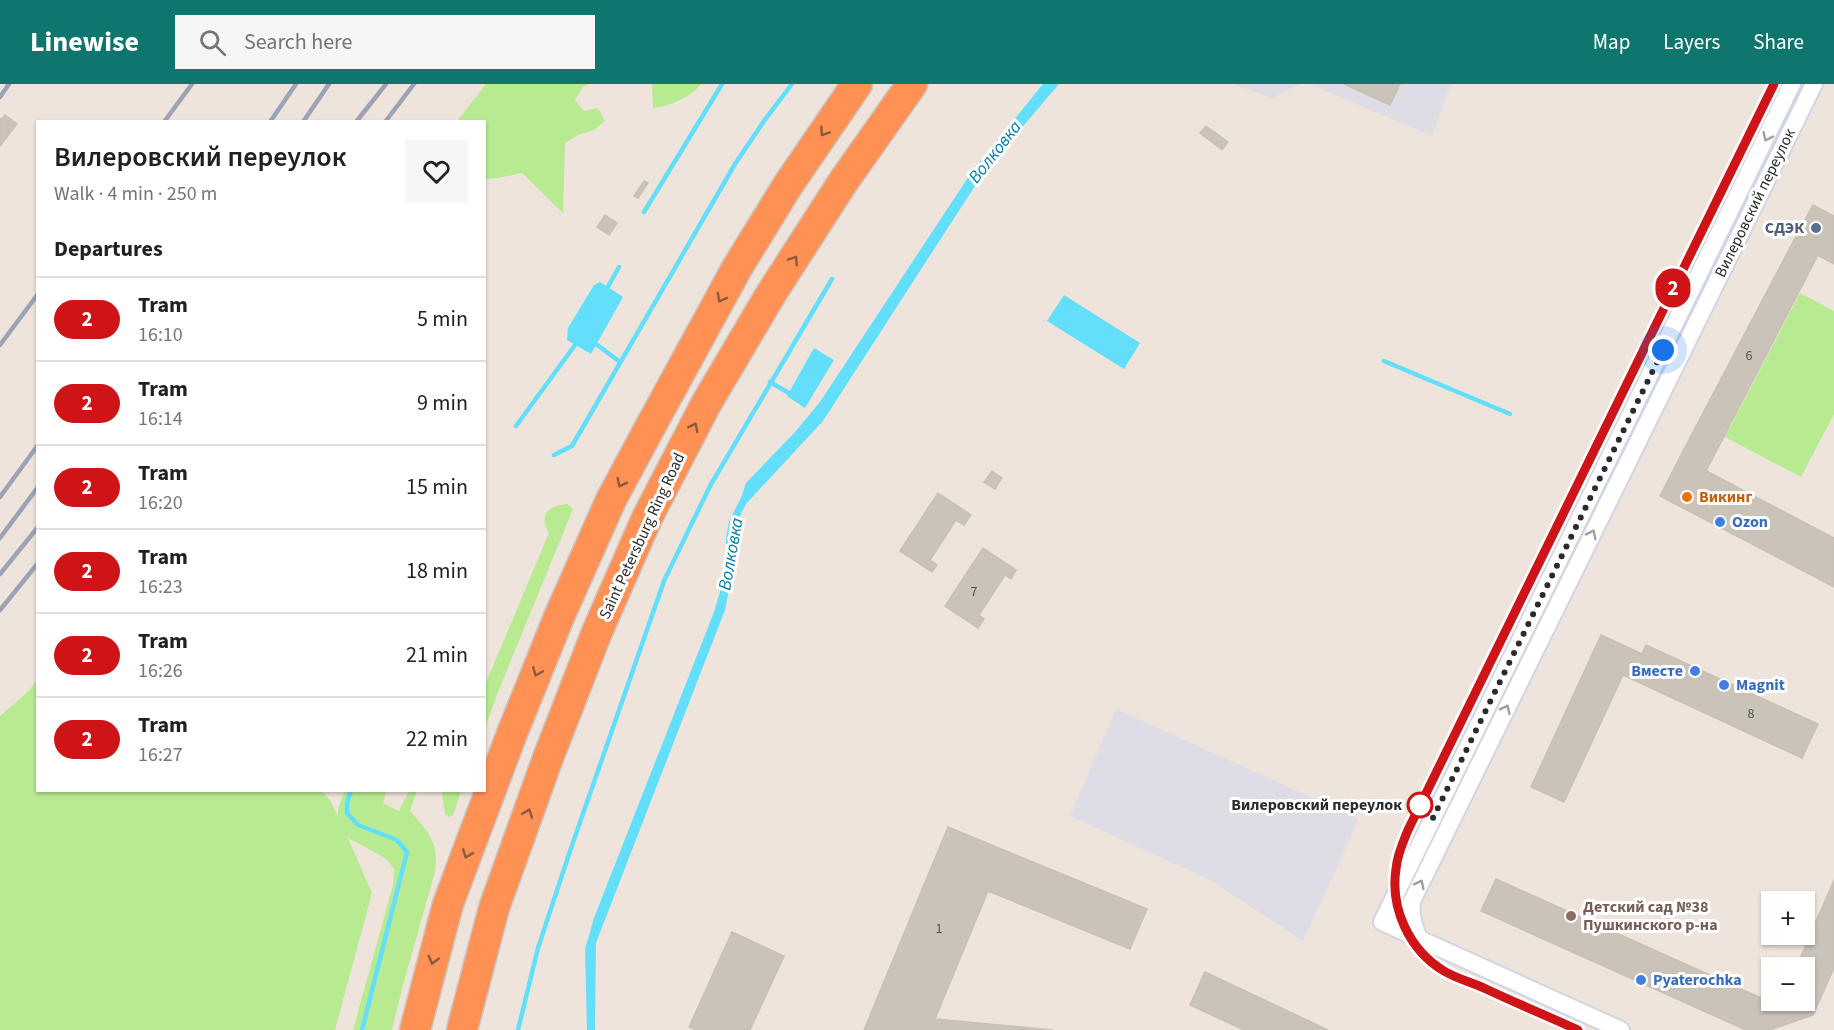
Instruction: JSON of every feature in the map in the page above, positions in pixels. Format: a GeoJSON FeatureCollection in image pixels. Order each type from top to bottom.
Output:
{"type":"FeatureCollection","features":[{"type":"Feature","properties":{"kind":"highway"},"geometry":{"type":"LineString","coordinates":[[415,1030],[448,904],[511,736],[559,617],[612,500],[737,268],[788,185],[857,84]]}},
{"type":"Feature","properties":{"kind":"highway","name":"Saint Petersburg Ring Road"},"geometry":{"type":"LineString","coordinates":[[462,1030],[494,908],[509,865],[593,642],[647,518],[706,404],[771,294],[843,182],[912,84]]}},
{"type":"Feature","properties":{"kind":"street","name":"Вилеровский переулок"},"geometry":{"type":"LineString","coordinates":[[1419,939],[1382,922],[1792,84]]}},
{"type":"Feature","properties":{"kind":"street","name":"Вилеровский переулок"},"geometry":{"type":"LineString","coordinates":[[1419,939],[1413,923],[1412,901],[1814,84]]}},
{"type":"Feature","properties":{"kind":"street"},"geometry":{"type":"LineString","coordinates":[[1419,939],[1621,1030]]}},
{"type":"Feature","properties":{"kind":"shaded area"},"geometry":{"type":"Polygon","coordinates":[[[1232,84],[1300,84],[1273,98],[1232,84]]]}},
{"type":"Feature","properties":{"kind":"shaded area"},"geometry":{"type":"Polygon","coordinates":[[[1309,84],[1451,84],[1432,136],[1309,84]]]}},
{"type":"Feature","properties":{"kind":"shaded area"},"geometry":{"type":"Polygon","coordinates":[[[1116,709],[1359,819],[1303,941],[1210,880],[1070,816],[1116,709]]]}},
{"type":"Feature","properties":{"kind":"green space"},"geometry":{"type":"Polygon","coordinates":[[[486,84],[589,84],[583,87],[575,100],[584,111],[598,108],[605,121],[594,130],[578,135],[565,143],[563,213],[522,173],[486,179],[486,120],[458,120],[486,84]]]}},
{"type":"Feature","properties":{"kind":"green space"},"geometry":{"type":"Polygon","coordinates":[[[652,84],[701,84],[679,100],[653,108],[652,84]]]}},
{"type":"Feature","properties":{"kind":"green space"},"geometry":{"type":"Polygon","coordinates":[[[1800,293],[1834,311],[1834,414],[1801,477],[1725,437],[1800,293]]]}},
{"type":"Feature","properties":{"kind":"green space"},"geometry":{"type":"Polygon","coordinates":[[[568,504],[573,509],[486,725],[486,683],[549,533],[544,521],[545,516],[551,509],[568,504]]]}},
{"type":"Feature","properties":{"kind":"green space"},"geometry":{"type":"Polygon","coordinates":[[[36,681],[36,792],[323,792],[338,816],[338,808],[345,792],[386,792],[383,803],[399,811],[408,792],[417,792],[410,811],[434,845],[435,872],[392,1030],[353,1030],[393,885],[394,869],[385,858],[348,838],[372,893],[335,1030],[0,1030],[0,716],[28,692],[36,681]]]}},
{"type":"Feature","properties":{"kind":"green space"},"geometry":{"type":"Polygon","coordinates":[[[443,792],[461,792],[453,815],[449,817],[445,814],[443,792]]]}},
{"type":"Feature","properties":{"kind":"water","name":"Волковка"},"geometry":{"type":"Polygon","coordinates":[[[1043,84],[1059,84],[984,172],[823,421],[746,504],[740,516],[725,610],[596,943],[595,1030],[587,1030],[585,949],[594,918],[714,612],[726,572],[726,539],[729,521],[746,483],[820,402],[973,170],[1043,84]]]}},
{"type":"Feature","properties":{"kind":"water"},"geometry":{"type":"Polygon","coordinates":[[[600,282],[623,297],[591,354],[567,340],[568,328],[594,285],[600,282]]]}},
{"type":"Feature","properties":{"kind":"water"},"geometry":{"type":"Polygon","coordinates":[[[1064,295],[1140,343],[1124,369],[1047,321],[1064,295]]]}},
{"type":"Feature","properties":{"kind":"water"},"geometry":{"type":"Polygon","coordinates":[[[814,348],[834,360],[805,408],[787,396],[814,348]]]}},
{"type":"Feature","properties":{"kind":"building"},"geometry":{"type":"Polygon","coordinates":[[[1344,84],[1400,84],[1390,105],[1344,84]]]}},
{"type":"Feature","properties":{"kind":"building"},"geometry":{"type":"Polygon","coordinates":[[[5,115],[17,124],[0,146],[0,120],[5,115]]]}},
{"type":"Feature","properties":{"kind":"building"},"geometry":{"type":"Polygon","coordinates":[[[1206,126],[1228,142],[1222,150],[1200,133],[1206,126]]]}},
{"type":"Feature","properties":{"kind":"building"},"geometry":{"type":"Polygon","coordinates":[[[644,181],[648,183],[638,198],[634,196],[644,181]]]}},
{"type":"Feature","properties":{"kind":"building"},"geometry":{"type":"Polygon","coordinates":[[[1813,205],[1834,216],[1834,264],[1793,242],[1813,205]]]}},
{"type":"Feature","properties":{"kind":"building"},"geometry":{"type":"Polygon","coordinates":[[[605,215],[617,223],[609,235],[597,227],[605,215]]]}},
{"type":"Feature","properties":{"kind":"building"},"geometry":{"type":"Polygon","coordinates":[[[1793,242],[1818,255],[1706,471],[1680,457],[1793,242]]]}},
{"type":"Feature","properties":{"kind":"building"},"geometry":{"type":"Polygon","coordinates":[[[1680,457],[1834,538],[1834,587],[1660,496],[1680,457]]]}},
{"type":"Feature","properties":{"kind":"building"},"geometry":{"type":"Polygon","coordinates":[[[992,471],[1002,478],[995,489],[984,482],[992,471]]]}},
{"type":"Feature","properties":{"kind":"building"},"geometry":{"type":"Polygon","coordinates":[[[938,493],[971,515],[964,525],[956,520],[930,560],[937,565],[932,572],[900,551],[938,493]]]}},
{"type":"Feature","properties":{"kind":"building"},"geometry":{"type":"Polygon","coordinates":[[[983,548],[1016,570],[1011,579],[1005,575],[979,615],[984,619],[978,628],[945,606],[983,548]]]}},
{"type":"Feature","properties":{"kind":"building"},"geometry":{"type":"Polygon","coordinates":[[[1601,635],[1642,654],[1646,645],[1818,724],[1802,758],[1623,675],[1564,802],[1531,787],[1601,635]]]}},
{"type":"Feature","properties":{"kind":"building"},"geometry":{"type":"Polygon","coordinates":[[[948,827],[1147,909],[1130,949],[988,891],[935,1019],[1053,1030],[864,1030],[948,827]]]}},
{"type":"Feature","properties":{"kind":"building"},"geometry":{"type":"Polygon","coordinates":[[[1496,879],[1761,998],[1761,1011],[1815,1011],[1813,1015],[1770,1030],[1746,1030],[1481,911],[1496,879]]]}},
{"type":"Feature","properties":{"kind":"building"},"geometry":{"type":"Polygon","coordinates":[[[1834,880],[1834,968],[1815,1011],[1815,957],[1801,957],[1806,945],[1815,945],[1815,924],[1834,880]]]}},
{"type":"Feature","properties":{"kind":"building"},"geometry":{"type":"Polygon","coordinates":[[[732,932],[784,956],[750,1030],[696,1030],[689,1027],[732,932]]]}},
{"type":"Feature","properties":{"kind":"building"},"geometry":{"type":"Polygon","coordinates":[[[1205,972],[1328,1030],[1244,1030],[1190,1005],[1205,972]]]}},
{"type":"Feature","properties":{"kind":"waterway"},"geometry":{"type":"LineString","coordinates":[[644,212],[722,84]]}},
{"type":"Feature","properties":{"kind":"waterway"},"geometry":{"type":"LineString","coordinates":[[554,455],[572,446],[735,164],[792,84]]}},
{"type":"Feature","properties":{"kind":"waterway"},"geometry":{"type":"LineString","coordinates":[[605,292],[619,267]]}},
{"type":"Feature","properties":{"kind":"waterway"},"geometry":{"type":"LineString","coordinates":[[518,1030],[538,948],[664,581],[710,486],[832,279]]}},
{"type":"Feature","properties":{"kind":"waterway"},"geometry":{"type":"LineString","coordinates":[[516,426],[578,341]]}},
{"type":"Feature","properties":{"kind":"waterway"},"geometry":{"type":"LineString","coordinates":[[592,341],[620,362]]}},
{"type":"Feature","properties":{"kind":"waterway"},"geometry":{"type":"LineString","coordinates":[[1384,361],[1510,414]]}},
{"type":"Feature","properties":{"kind":"waterway"},"geometry":{"type":"LineString","coordinates":[[770,382],[789,393]]}},
{"type":"Feature","properties":{"kind":"waterway"},"geometry":{"type":"LineString","coordinates":[[350,792],[347,813],[358,825],[397,840],[407,852],[362,1030]]}},
{"type":"Feature","properties":{"kind":"tram line"},"geometry":{"type":"LineString","coordinates":[[1578,1030],[1451,975],[1424,955],[1411,940],[1397,905],[1397,868],[1408,830],[1773,84]]}},
{"type":"Feature","properties":{"kind":"tram line","name":"2"},"geometry":{"type":"LineString","coordinates":[[1578,1030],[1454,976],[1431,962],[1414,944],[1402,920],[1396,903],[1395,869],[1408,830],[1774,84]]}},
{"type":"Feature","properties":{"kind":"railway"},"geometry":{"type":"LineString","coordinates":[[0,97],[9,84]]}},
{"type":"Feature","properties":{"kind":"railway"},"geometry":{"type":"LineString","coordinates":[[165,120],[192,84]]}},
{"type":"Feature","properties":{"kind":"railway"},"geometry":{"type":"LineString","coordinates":[[271,120],[296,84]]}},
{"type":"Feature","properties":{"kind":"railway"},"geometry":{"type":"LineString","coordinates":[[304,120],[329,84]]}},
{"type":"Feature","properties":{"kind":"railway"},"geometry":{"type":"LineString","coordinates":[[358,120],[386,84]]}},
{"type":"Feature","properties":{"kind":"railway"},"geometry":{"type":"LineString","coordinates":[[387,120],[414,84]]}},
{"type":"Feature","properties":{"kind":"railway"},"geometry":{"type":"LineString","coordinates":[[0,345],[36,297]]}},
{"type":"Feature","properties":{"kind":"railway"},"geometry":{"type":"LineString","coordinates":[[0,497],[36,448]]}},
{"type":"Feature","properties":{"kind":"railway"},"geometry":{"type":"LineString","coordinates":[[0,538],[36,490]]}},
{"type":"Feature","properties":{"kind":"railway"},"geometry":{"type":"LineString","coordinates":[[0,574],[36,529]]}},
{"type":"Feature","properties":{"kind":"railway"},"geometry":{"type":"LineString","coordinates":[[0,610],[36,565]]}},
{"type":"Feature","properties":{"kind":"place","name":"СДЭК"},"geometry":{"type":"Point","coordinates":[1816,228]}},
{"type":"Feature","properties":{"kind":"place","name":"Викинг"},"geometry":{"type":"Point","coordinates":[1687,497]}},
{"type":"Feature","properties":{"kind":"place","name":"Ozon"},"geometry":{"type":"Point","coordinates":[1720,522]}},
{"type":"Feature","properties":{"kind":"place","name":"Вместе"},"geometry":{"type":"Point","coordinates":[1695,671]}},
{"type":"Feature","properties":{"kind":"place","name":"Magnit"},"geometry":{"type":"Point","coordinates":[1724,685]}},
{"type":"Feature","properties":{"kind":"place","name":"Вилеровский переулок"},"geometry":{"type":"Point","coordinates":[1420,805]}},
{"type":"Feature","properties":{"kind":"place","name":"Детский сад №38 Пушкинского р-на"},"geometry":{"type":"Point","coordinates":[1571,916]}},
{"type":"Feature","properties":{"kind":"place","name":"Pyaterochka"},"geometry":{"type":"Point","coordinates":[1641,980]}},
{"type":"Feature","properties":{"kind":"route"},"geometry":{"type":"LineString","coordinates":[[1420,805],[1432,820],[1663,350]]}}]}
